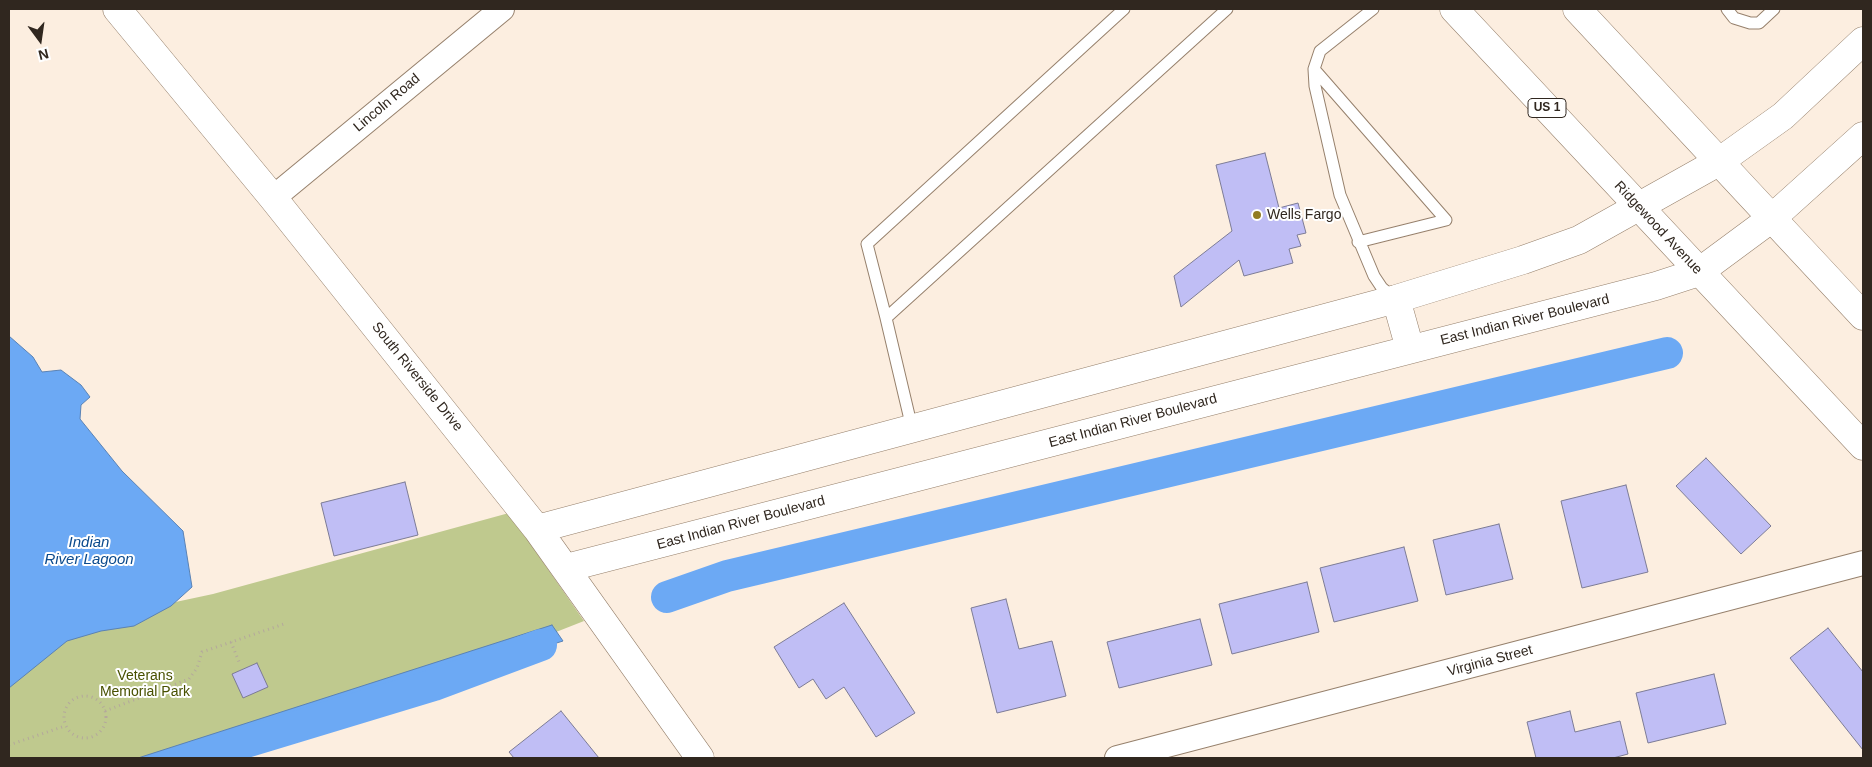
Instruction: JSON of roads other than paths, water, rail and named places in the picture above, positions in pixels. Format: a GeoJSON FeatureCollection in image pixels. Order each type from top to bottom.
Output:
{"type":"FeatureCollection","features":[{"type":"Feature","properties":{"kind":"street","name":"South Riverside Drive"},"geometry":{"type":"LineString","coordinates":[[117,9],[273,198],[537,529],[700,758]]}},
{"type":"Feature","properties":{"kind":"street","name":"Lincoln Road"},"geometry":{"type":"LineString","coordinates":[[273,198],[502,9]]}},
{"type":"Feature","properties":{"kind":"street","name":"Ridgewood Avenue"},"geometry":{"type":"LineString","coordinates":[[1454,9],[1863,446]]}},
{"type":"Feature","properties":{"kind":"street"},"geometry":{"type":"LineString","coordinates":[[1580,10],[1863,316]]}},
{"type":"Feature","properties":{"kind":"street"},"geometry":{"type":"LineString","coordinates":[[537,529],[1396,299],[1523,260],[1569,243],[1640,208],[1720,161],[1784,116],[1863,41]]}},
{"type":"Feature","properties":{"kind":"street","name":"East Indian River Boulevard"},"geometry":{"type":"LineString","coordinates":[[566,568],[1656,286],[1699,272],[1772,218],[1863,136]]}},
{"type":"Feature","properties":{"kind":"street"},"geometry":{"type":"LineString","coordinates":[[1396,299],[1410,350]]}},
{"type":"Feature","properties":{"kind":"street","name":"Virginia Street"},"geometry":{"type":"LineString","coordinates":[[1117,758],[1863,563]]}},
{"type":"Feature","properties":{"kind":"lane"},"geometry":{"type":"LineString","coordinates":[[912,428],[867,244],[1124,9]]}},
{"type":"Feature","properties":{"kind":"lane"},"geometry":{"type":"LineString","coordinates":[[886,318],[1226,9]]}},
{"type":"Feature","properties":{"kind":"lane"},"geometry":{"type":"LineString","coordinates":[[1373,9],[1320,51],[1314,69],[1315,86],[1340,195],[1358,242],[1374,276],[1382,288],[1396,299]]}},
{"type":"Feature","properties":{"kind":"lane"},"geometry":{"type":"LineString","coordinates":[[1726,9],[1734,18],[1750,23],[1759,23],[1774,9]]}},
{"type":"Feature","properties":{"kind":"lane"},"geometry":{"type":"LineString","coordinates":[[1314,69],[1446,220],[1358,242]]}},
{"type":"Feature","properties":{"kind":"water","name":"Indian River Lagoon"},"geometry":{"type":"Polygon","coordinates":[[[9,336],[33,357],[42,372],[61,370],[81,385],[90,397],[81,405],[80,419],[122,471],[183,531],[192,587],[171,606],[134,626],[101,631],[67,641],[9,688],[9,336]]]}},
{"type":"Feature","properties":{"kind":"water"},"geometry":{"type":"Polygon","coordinates":[[[552,625],[563,641],[189,758],[138,758],[552,625]]]}},
{"type":"Feature","properties":{"kind":"waterway"},"geometry":{"type":"LineString","coordinates":[[667,597],[727,576],[1667,353]]}},
{"type":"Feature","properties":{"kind":"waterway"},"geometry":{"type":"LineString","coordinates":[[193,758],[434,685],[541,645]]}},
{"type":"Feature","properties":{"kind":"place","name":"Wells Fargo"},"geometry":{"type":"Point","coordinates":[1257,215]}},
{"type":"Feature","properties":{"kind":"park label","name":"Veterans Memorial Park"},"geometry":{"type":"Point","coordinates":[145,684]}}]}
